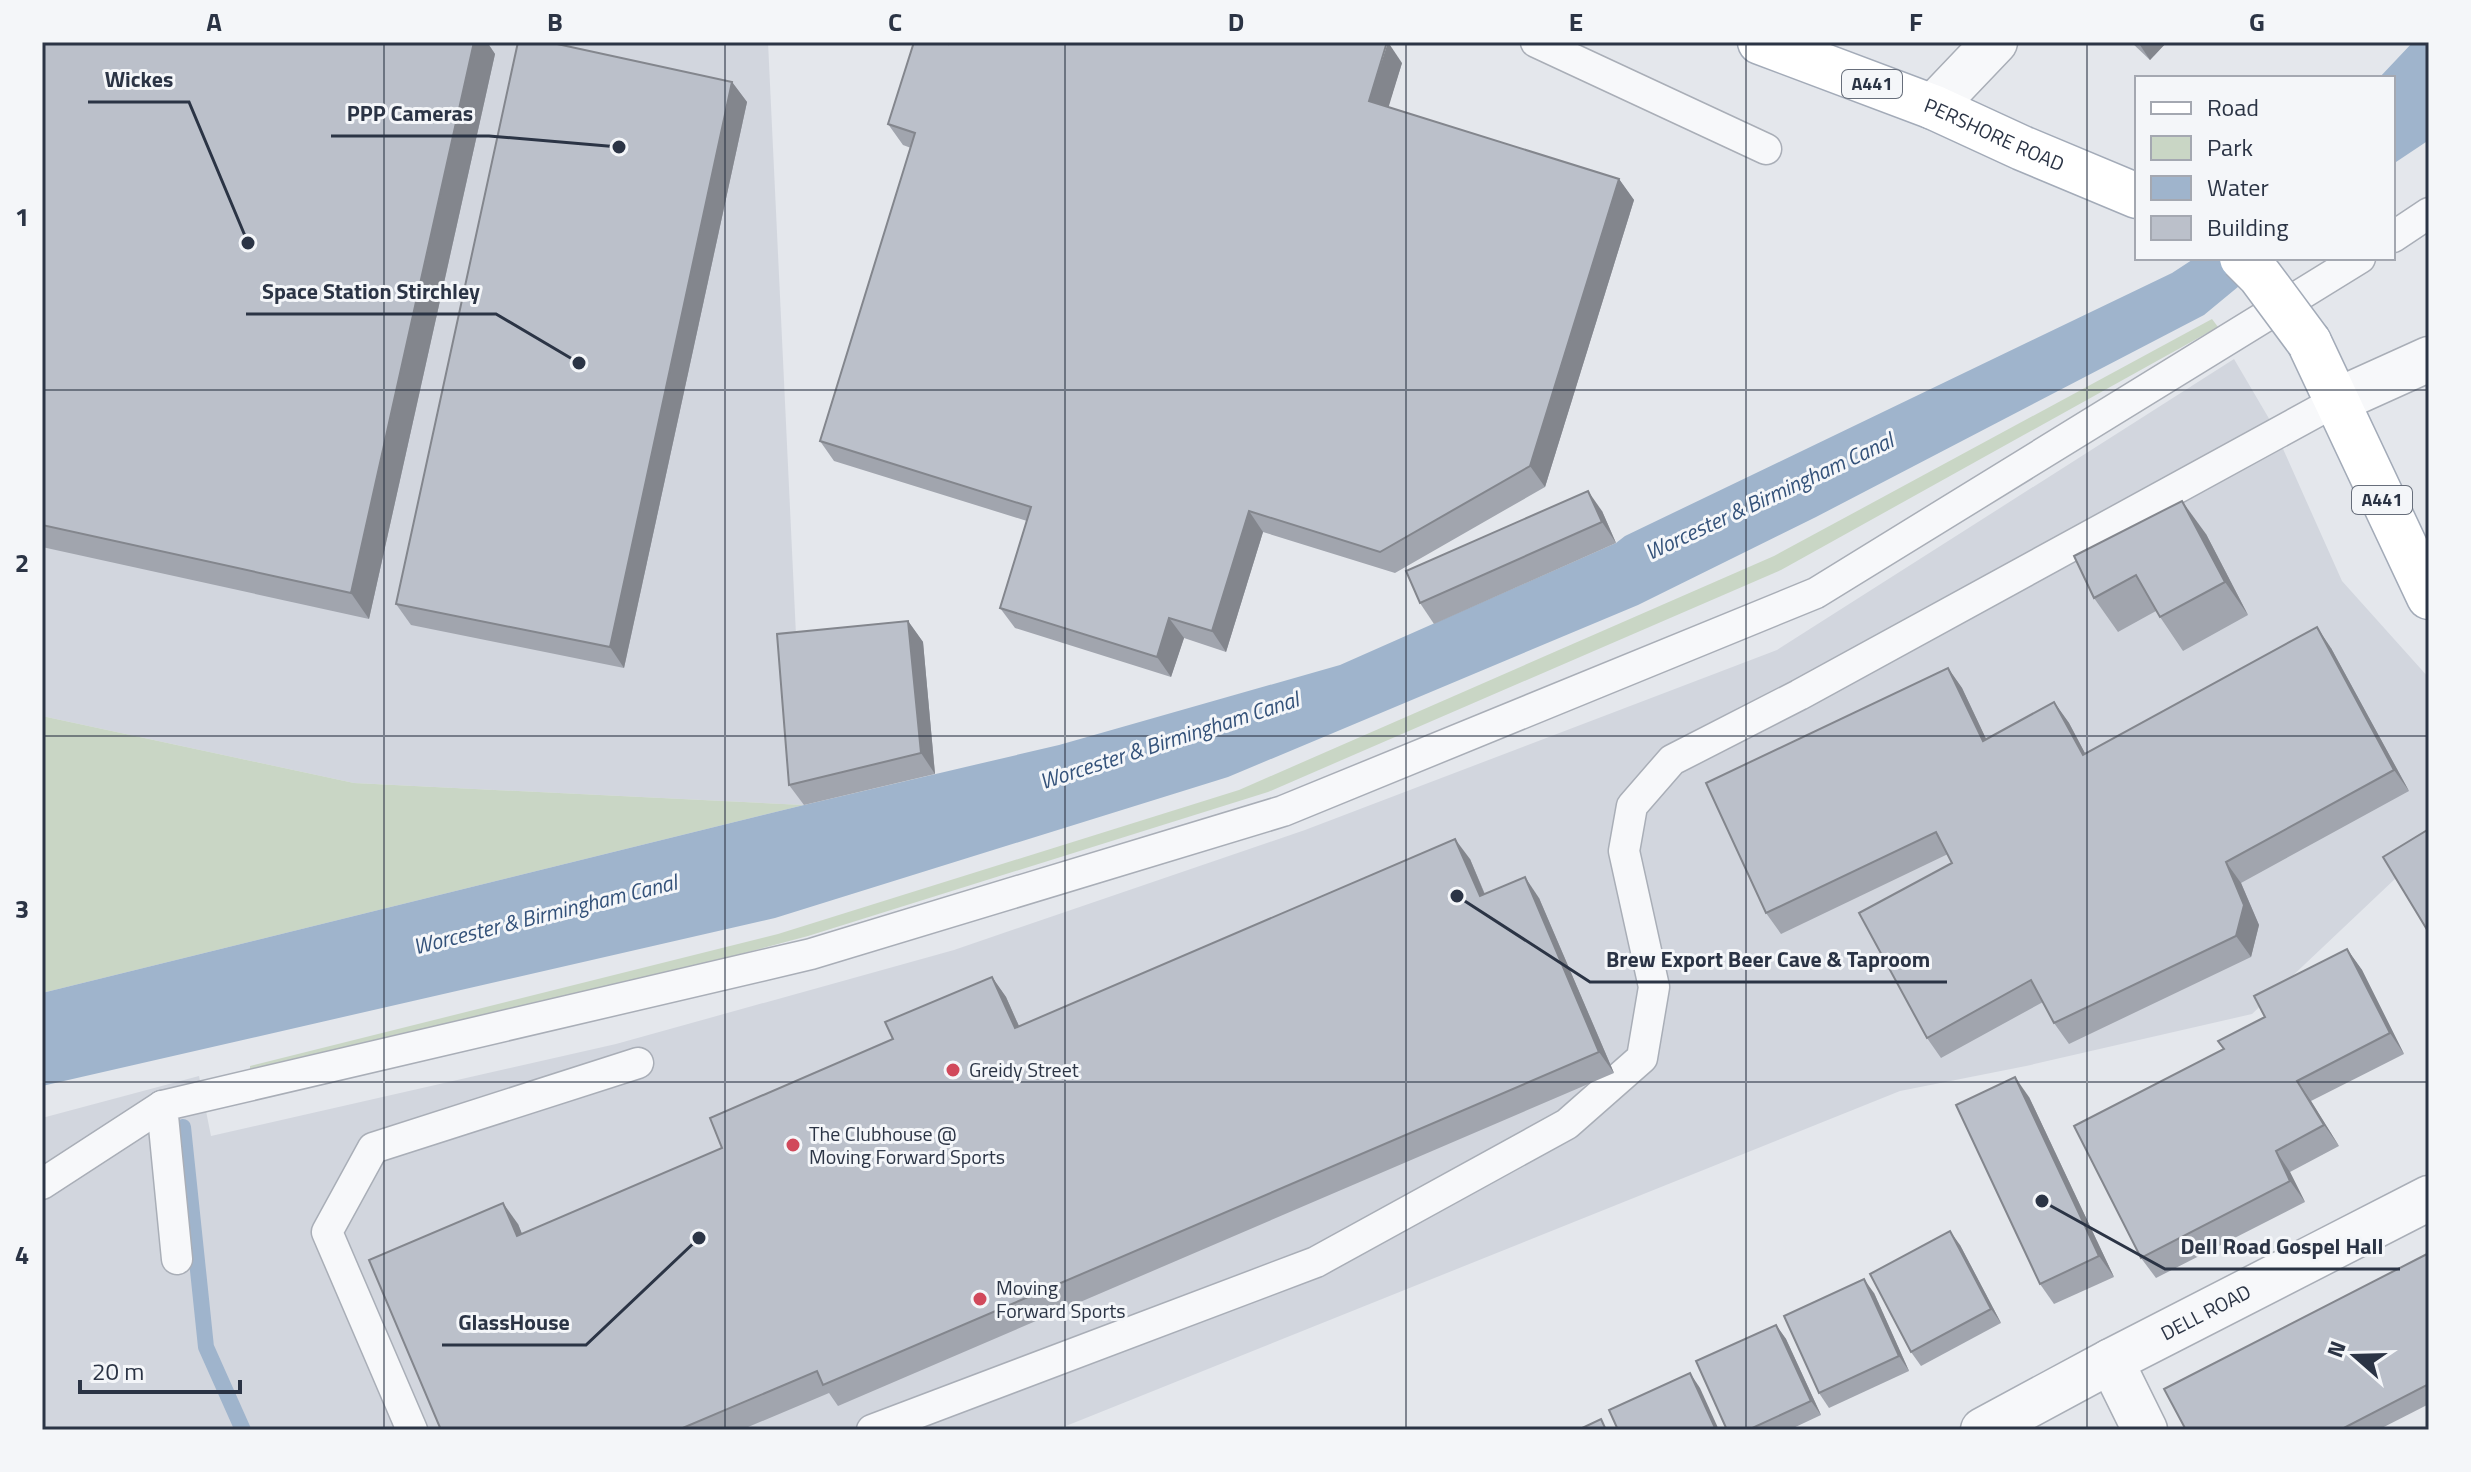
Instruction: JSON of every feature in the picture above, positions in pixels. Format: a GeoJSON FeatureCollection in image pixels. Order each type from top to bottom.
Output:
{"type":"FeatureCollection","features":[{"type":"Feature","properties":{"kind":"main road","name":"PERSHORE ROAD"},"geometry":{"type":"LineString","coordinates":[[1760,42],[1933,107],[2135,195]]}},
{"type":"Feature","properties":{"kind":"main road","name":"A441"},"geometry":{"type":"LineString","coordinates":[[2244,260],[2260,276],[2309,342],[2429,597]]}},
{"type":"Feature","properties":{"kind":"street"},"geometry":{"type":"LineString","coordinates":[[1933,107],[1989,49]]}},
{"type":"Feature","properties":{"kind":"street"},"geometry":{"type":"LineString","coordinates":[[1982,130],[1989,49]]}},
{"type":"Feature","properties":{"kind":"street"},"geometry":{"type":"LineString","coordinates":[[2336,401],[2429,359]]}},
{"type":"Feature","properties":{"kind":"street","name":"DELL ROAD"},"geometry":{"type":"LineString","coordinates":[[1983,1430],[2429,1198]]}},
{"type":"Feature","properties":{"kind":"street"},"geometry":{"type":"LineString","coordinates":[[2111,1361],[2145,1430]]}},
{"type":"Feature","properties":{"kind":"lane"},"geometry":{"type":"LineString","coordinates":[[1536,42],[1766,149]]}},
{"type":"Feature","properties":{"kind":"lane"},"geometry":{"type":"LineString","coordinates":[[2395,236],[2429,213]]}},
{"type":"Feature","properties":{"kind":"lane"},"geometry":{"type":"LineString","coordinates":[[42,1184],[162,1106],[811,954],[1283,811],[1816,593],[2357,260]]}},
{"type":"Feature","properties":{"kind":"lane"},"geometry":{"type":"LineString","coordinates":[[872,1430],[1316,1262],[1567,1124],[1642,1058],[1654,987],[1624,851],[1632,806],[1672,760],[1799,695],[2336,401]]}},
{"type":"Feature","properties":{"kind":"lane"},"geometry":{"type":"LineString","coordinates":[[412,1430],[327,1232],[373,1148],[638,1063]]}},
{"type":"Feature","properties":{"kind":"lane"},"geometry":{"type":"LineString","coordinates":[[162,1106],[177,1259]]}},
{"type":"Feature","properties":{"kind":"shaded area"},"geometry":{"type":"Polygon","coordinates":[[[42,42],[768,42],[804,805],[354,783],[42,716],[42,42]]]}},
{"type":"Feature","properties":{"kind":"shaded area"},"geometry":{"type":"Polygon","coordinates":[[[2234,359],[2271,422],[2342,581],[2429,678],[2429,858],[2397,877],[2252,1014],[2026,1066],[1900,1091],[1056,1430],[42,1430],[42,1118],[199,1076],[211,1136],[616,1044],[954,950],[1305,830],[1777,650],[2234,359]]]}},
{"type":"Feature","properties":{"kind":"green space"},"geometry":{"type":"Polygon","coordinates":[[[2212,319],[2218,327],[1781,570],[1268,792],[808,936],[250,1086],[250,1066],[778,934],[1239,790],[1774,556],[2212,319]]]}},
{"type":"Feature","properties":{"kind":"green space"},"geometry":{"type":"Polygon","coordinates":[[[42,716],[354,783],[804,805],[42,993],[42,716]]]}},
{"type":"Feature","properties":{"kind":"water"},"geometry":{"type":"Polygon","coordinates":[[[2413,42],[2429,42],[2429,140],[2395,163],[2395,76],[2381,76],[2413,42]]]}},
{"type":"Feature","properties":{"kind":"water","name":"Worcester & Birmingham Canal"},"geometry":{"type":"Polygon","coordinates":[[[2192,260],[2271,260],[2204,315],[1816,517],[1638,605],[1228,777],[775,918],[42,1086],[42,993],[1059,745],[1340,665],[1616,543],[2172,273],[2192,260]]]}},
{"type":"Feature","properties":{"kind":"building"},"geometry":{"type":"Polygon","coordinates":[[[42,42],[474,42],[351,593],[42,525],[42,42]]]}},
{"type":"Feature","properties":{"kind":"building"},"geometry":{"type":"Polygon","coordinates":[[[518,42],[548,42],[732,82],[610,647],[396,604],[518,42]]]}},
{"type":"Feature","properties":{"kind":"building"},"geometry":{"type":"Polygon","coordinates":[[[914,42],[1387,42],[1369,101],[1619,179],[1530,466],[1380,552],[1249,511],[1212,631],[1169,618],[1157,657],[1000,608],[1031,507],[820,441],[915,133],[888,124],[914,42]]]}},
{"type":"Feature","properties":{"kind":"building"},"geometry":{"type":"Polygon","coordinates":[[[1588,491],[1602,522],[1420,603],[1406,571],[1588,491]]]}},
{"type":"Feature","properties":{"kind":"building"},"geometry":{"type":"Polygon","coordinates":[[[2182,501],[2225,582],[2160,617],[2136,575],[2094,598],[2074,556],[2182,501]]]}},
{"type":"Feature","properties":{"kind":"building"},"geometry":{"type":"Polygon","coordinates":[[[908,621],[921,753],[789,785],[777,634],[908,621]]]}},
{"type":"Feature","properties":{"kind":"building"},"geometry":{"type":"Polygon","coordinates":[[[2317,627],[2394,770],[2226,862],[2244,905],[2236,936],[2054,1023],[2031,980],[1927,1038],[1859,913],[1952,863],[1936,832],[1766,913],[1706,783],[1948,668],[1983,741],[2054,702],[2083,755],[2317,627]]]}},
{"type":"Feature","properties":{"kind":"building"},"geometry":{"type":"Polygon","coordinates":[[[2429,829],[2429,933],[2383,857],[2429,829]]]}},
{"type":"Feature","properties":{"kind":"building"},"geometry":{"type":"Polygon","coordinates":[[[1455,839],[1480,896],[1525,877],[1599,1052],[823,1385],[817,1371],[678,1430],[441,1430],[369,1260],[503,1203],[517,1236],[722,1148],[710,1118],[893,1039],[885,1022],[992,977],[1015,1028],[1455,839]]]}},
{"type":"Feature","properties":{"kind":"building"},"geometry":{"type":"Polygon","coordinates":[[[2347,949],[2390,1033],[2297,1081],[2324,1125],[2276,1151],[2290,1181],[2141,1258],[2074,1126],[2224,1049],[2218,1041],[2265,1017],[2254,996],[2347,949]]]}},
{"type":"Feature","properties":{"kind":"building"},"geometry":{"type":"Polygon","coordinates":[[[2015,1077],[2099,1256],[2040,1284],[1956,1105],[2015,1077]]]}},
{"type":"Feature","properties":{"kind":"building"},"geometry":{"type":"Polygon","coordinates":[[[1950,1231],[1991,1309],[1911,1352],[1870,1274],[1950,1231]]]}},
{"type":"Feature","properties":{"kind":"building"},"geometry":{"type":"Polygon","coordinates":[[[2429,1253],[2429,1384],[2340,1430],[2186,1430],[2164,1389],[2429,1253]]]}},
{"type":"Feature","properties":{"kind":"building"},"geometry":{"type":"Polygon","coordinates":[[[1864,1279],[1899,1356],[1819,1393],[1784,1316],[1864,1279]]]}},
{"type":"Feature","properties":{"kind":"building"},"geometry":{"type":"Polygon","coordinates":[[[1776,1325],[1811,1401],[1748,1430],[1727,1430],[1696,1361],[1776,1325]]]}},
{"type":"Feature","properties":{"kind":"building"},"geometry":{"type":"Polygon","coordinates":[[[1690,1373],[1716,1430],[1618,1430],[1609,1410],[1690,1373]]]}},
{"type":"Feature","properties":{"kind":"building"},"geometry":{"type":"Polygon","coordinates":[[[1601,1419],[1606,1430],[1578,1430],[1601,1419]]]}},
{"type":"Feature","properties":{"kind":"waterway"},"geometry":{"type":"LineString","coordinates":[[183,1127],[206,1347],[243,1430]]}},
{"type":"Feature","properties":{"kind":"place","name":"PPP Cameras"},"geometry":{"type":"Point","coordinates":[619,147]}},
{"type":"Feature","properties":{"kind":"place","name":"Wickes"},"geometry":{"type":"Point","coordinates":[248,243]}},
{"type":"Feature","properties":{"kind":"place","name":"Space Station Stirchley"},"geometry":{"type":"Point","coordinates":[579,363]}},
{"type":"Feature","properties":{"kind":"place","name":"Brew Export Beer Cave & Taproom"},"geometry":{"type":"Point","coordinates":[1457,896]}},
{"type":"Feature","properties":{"kind":"place","name":"Greidy Street"},"geometry":{"type":"Point","coordinates":[953,1070]}},
{"type":"Feature","properties":{"kind":"place","name":"The Clubhouse @ Moving Forward Sports"},"geometry":{"type":"Point","coordinates":[793,1145]}},
{"type":"Feature","properties":{"kind":"place","name":"Dell Road Gospel Hall"},"geometry":{"type":"Point","coordinates":[2042,1201]}},
{"type":"Feature","properties":{"kind":"place","name":"GlassHouse"},"geometry":{"type":"Point","coordinates":[699,1238]}},
{"type":"Feature","properties":{"kind":"place","name":"Moving Forward Sports"},"geometry":{"type":"Point","coordinates":[980,1299]}}]}
